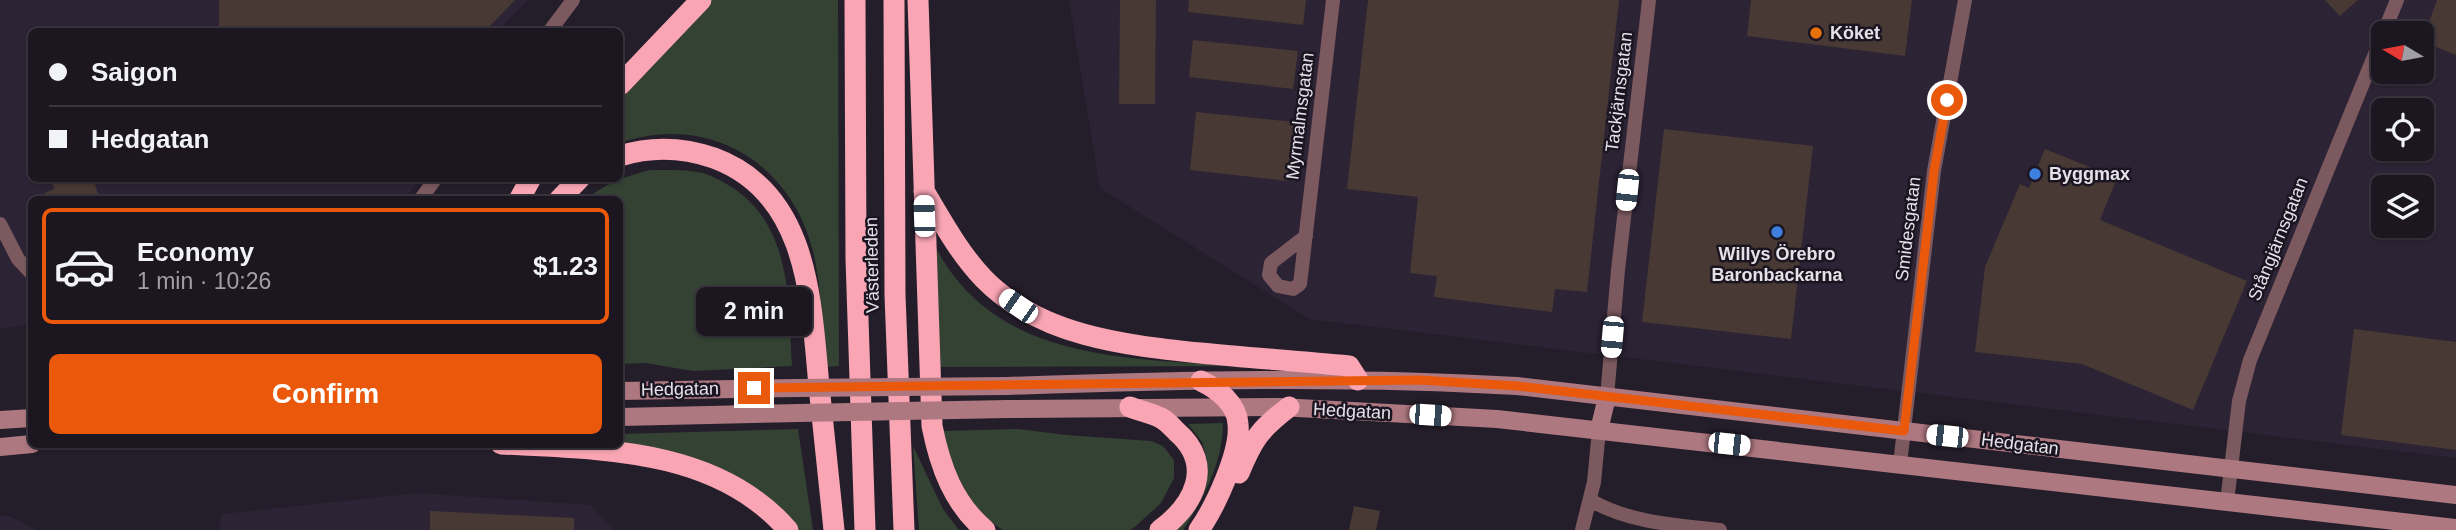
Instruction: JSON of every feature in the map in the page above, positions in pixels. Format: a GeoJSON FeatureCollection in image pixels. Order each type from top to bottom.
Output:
{"type":"FeatureCollection","features":[{"type":"Feature","properties":{"kind":"highway"},"geometry":{"type":"LineString","coordinates":[[623,82],[701,0]]}},
{"type":"Feature","properties":{"kind":"highway","name":"Västerleden"},"geometry":{"type":"LineString","coordinates":[[855,0],[856,259],[865,530]]}},
{"type":"Feature","properties":{"kind":"highway","name":"Västerleden"},"geometry":{"type":"LineString","coordinates":[[894,0],[895,295],[904,530]]}},
{"type":"Feature","properties":{"kind":"highway"},"geometry":{"type":"LineString","coordinates":[[918,0],[932,426],[945,476],[959,502],[985,530]]}},
{"type":"Feature","properties":{"kind":"highway"},"geometry":{"type":"LineString","coordinates":[[623,155],[667,148],[703,154],[738,169],[764,191],[787,222],[801,258],[810,305],[834,530]]}},
{"type":"Feature","properties":{"kind":"highway"},"geometry":{"type":"LineString","coordinates":[[563,196],[576,182]]}},
{"type":"Feature","properties":{"kind":"highway"},"geometry":{"type":"LineString","coordinates":[[923,189],[970,264],[1001,294],[1038,317],[1087,335],[1116,342],[1172,350],[1349,366],[1358,380]]}},
{"type":"Feature","properties":{"kind":"highway"},"geometry":{"type":"LineString","coordinates":[[1199,530],[1226,478],[1238,429],[1238,422],[1231,407],[1215,387],[1201,381]]}},
{"type":"Feature","properties":{"kind":"highway"},"geometry":{"type":"LineString","coordinates":[[1130,407],[1162,419],[1191,445],[1198,461],[1197,480],[1188,502],[1160,530]]}},
{"type":"Feature","properties":{"kind":"highway"},"geometry":{"type":"LineString","coordinates":[[1226,478],[1238,474],[1250,447],[1263,428],[1285,407]]}},
{"type":"Feature","properties":{"kind":"highway"},"geometry":{"type":"LineString","coordinates":[[558,448],[601,451],[679,463],[714,476],[745,492],[771,512],[788,530]]}},
{"type":"Feature","properties":{"kind":"main road","name":"Hedgatan"},"geometry":{"type":"LineString","coordinates":[[623,391],[1201,381],[1447,382],[1517,386],[2456,495]]}},
{"type":"Feature","properties":{"kind":"main road"},"geometry":{"type":"LineString","coordinates":[[1599,430],[1607,397]]}},
{"type":"Feature","properties":{"kind":"main road","name":"Hedgatan"},"geometry":{"type":"LineString","coordinates":[[623,417],[1130,407],[1285,407],[1497,419],[2456,528]]}},
{"type":"Feature","properties":{"kind":"main road"},"geometry":{"type":"LineString","coordinates":[[0,420],[28,418]]}},
{"type":"Feature","properties":{"kind":"main road"},"geometry":{"type":"LineString","coordinates":[[0,447],[28,444]]}},
{"type":"Feature","properties":{"kind":"street"},"geometry":{"type":"LineString","coordinates":[[552,28],[573,0]]}},
{"type":"Feature","properties":{"kind":"street","name":"Myrmalmsgatan"},"geometry":{"type":"LineString","coordinates":[[1306,236],[1333,0]]}},
{"type":"Feature","properties":{"kind":"street","name":"Tackjärnsgatan"},"geometry":{"type":"LineString","coordinates":[[1607,397],[1618,270],[1649,0]]}},
{"type":"Feature","properties":{"kind":"street","name":"Smidesgatan"},"geometry":{"type":"LineString","coordinates":[[1900,464],[1934,171],[1965,0]]}},
{"type":"Feature","properties":{"kind":"street","name":"Stångjärnsgatan"},"geometry":{"type":"LineString","coordinates":[[2227,502],[2239,401],[2250,360],[2397,0]]}},
{"type":"Feature","properties":{"kind":"street"},"geometry":{"type":"LineString","coordinates":[[0,224],[18,259],[28,270]]}},
{"type":"Feature","properties":{"kind":"street"},"geometry":{"type":"LineString","coordinates":[[1582,530],[1594,482],[1599,430]]}},
{"type":"Feature","properties":{"kind":"street"},"geometry":{"type":"LineString","coordinates":[[1590,500],[1604,509],[1655,523],[1720,530]]}},
{"type":"Feature","properties":{"kind":"shaded area"},"geometry":{"type":"Polygon","coordinates":[[[0,0],[529,0],[500,28],[28,28],[28,182],[418,182],[407,196],[28,196],[28,324],[0,329],[0,0]]]}},
{"type":"Feature","properties":{"kind":"shaded area"},"geometry":{"type":"Polygon","coordinates":[[[1069,0],[2456,0],[2456,458],[1309,319],[1100,188],[1069,0]]]}},
{"type":"Feature","properties":{"kind":"shaded area"},"geometry":{"type":"Polygon","coordinates":[[[418,493],[590,505],[615,530],[218,530],[222,514],[418,493]]]}},
{"type":"Feature","properties":{"kind":"shaded area"},"geometry":{"type":"Polygon","coordinates":[[[0,516],[10,516],[37,530],[0,530],[0,516]]]}},
{"type":"Feature","properties":{"kind":"green space"},"geometry":{"type":"Polygon","coordinates":[[[711,0],[838,0],[839,366],[824,367],[818,279],[813,251],[802,219],[785,192],[765,169],[740,152],[713,140],[684,135],[652,135],[623,142],[623,96],[711,0]]]}},
{"type":"Feature","properties":{"kind":"green space"},"geometry":{"type":"Polygon","coordinates":[[[650,170],[703,173],[732,187],[755,207],[778,247],[784,270],[792,366],[693,371],[645,363],[623,364],[623,196],[590,196],[633,175],[650,170]]]}},
{"type":"Feature","properties":{"kind":"green space"},"geometry":{"type":"Polygon","coordinates":[[[935,246],[960,284],[991,312],[1025,332],[1104,354],[1231,366],[939,367],[935,246]]]}},
{"type":"Feature","properties":{"kind":"green space"},"geometry":{"type":"Polygon","coordinates":[[[1223,423],[1220,452],[1211,479],[1183,530],[1175,530],[1207,475],[1207,460],[1202,442],[1188,424],[1223,423]]]}},
{"type":"Feature","properties":{"kind":"green space"},"geometry":{"type":"Polygon","coordinates":[[[798,429],[813,530],[797,530],[790,522],[623,445],[623,434],[798,429]]]}},
{"type":"Feature","properties":{"kind":"green space"},"geometry":{"type":"Polygon","coordinates":[[[1019,429],[1151,441],[1163,446],[1174,460],[1174,478],[1161,503],[1130,530],[1003,530],[980,511],[963,487],[951,460],[943,431],[1019,429]]]}},
{"type":"Feature","properties":{"kind":"green space"},"geometry":{"type":"Polygon","coordinates":[[[913,446],[943,509],[959,530],[919,530],[913,446]]]}},
{"type":"Feature","properties":{"kind":"building"},"geometry":{"type":"Polygon","coordinates":[[[219,0],[515,0],[488,28],[219,28],[219,0]]]}},
{"type":"Feature","properties":{"kind":"building"},"geometry":{"type":"Polygon","coordinates":[[[1120,0],[1156,0],[1155,104],[1119,104],[1120,0]]]}},
{"type":"Feature","properties":{"kind":"building"},"geometry":{"type":"Polygon","coordinates":[[[1189,0],[1306,0],[1303,25],[1188,12],[1189,0]]]}},
{"type":"Feature","properties":{"kind":"building"},"geometry":{"type":"Polygon","coordinates":[[[1368,0],[1619,0],[1587,292],[1555,289],[1552,312],[1434,297],[1437,276],[1410,273],[1418,197],[1347,189],[1368,0]]]}},
{"type":"Feature","properties":{"kind":"building"},"geometry":{"type":"Polygon","coordinates":[[[1751,0],[1912,0],[1905,56],[1747,36],[1751,0]]]}},
{"type":"Feature","properties":{"kind":"building"},"geometry":{"type":"Polygon","coordinates":[[[2325,0],[2358,0],[2340,16],[2325,0]]]}},
{"type":"Feature","properties":{"kind":"building"},"geometry":{"type":"Polygon","coordinates":[[[2437,0],[2456,0],[2456,55],[2434,46],[2434,21],[2429,21],[2437,0]]]}},
{"type":"Feature","properties":{"kind":"building"},"geometry":{"type":"Polygon","coordinates":[[[1193,40],[1298,51],[1293,89],[1189,77],[1193,40]]]}},
{"type":"Feature","properties":{"kind":"building"},"geometry":{"type":"Polygon","coordinates":[[[1196,112],[1294,122],[1287,181],[1190,170],[1196,112]]]}},
{"type":"Feature","properties":{"kind":"building"},"geometry":{"type":"Polygon","coordinates":[[[1664,129],[1813,146],[1791,339],[1642,322],[1664,129]]]}},
{"type":"Feature","properties":{"kind":"building"},"geometry":{"type":"Polygon","coordinates":[[[2045,149],[2117,178],[2100,220],[2247,281],[2193,410],[2082,364],[1975,352],[1985,267],[2020,184],[2029,188],[2045,149]]]}},
{"type":"Feature","properties":{"kind":"building"},"geometry":{"type":"Polygon","coordinates":[[[52,182],[94,182],[99,196],[39,196],[54,189],[52,182]]]}},
{"type":"Feature","properties":{"kind":"building"},"geometry":{"type":"Polygon","coordinates":[[[2354,329],[2456,342],[2456,450],[2341,435],[2354,329]]]}},
{"type":"Feature","properties":{"kind":"building"},"geometry":{"type":"Polygon","coordinates":[[[1354,506],[1380,511],[1376,530],[1349,530],[1354,506]]]}},
{"type":"Feature","properties":{"kind":"building"},"geometry":{"type":"Polygon","coordinates":[[[430,511],[574,518],[574,530],[430,530],[430,511]]]}},
{"type":"Feature","properties":{"kind":"place","name":"Köket"},"geometry":{"type":"Point","coordinates":[1816,33]}},
{"type":"Feature","properties":{"kind":"place","name":"Byggmax"},"geometry":{"type":"Point","coordinates":[2035,174]}},
{"type":"Feature","properties":{"kind":"place","name":"Willys Örebro Baronbackarna"},"geometry":{"type":"Point","coordinates":[1777,232]}},
{"type":"Feature","properties":{"kind":"route"},"geometry":{"type":"LineString","coordinates":[[754,388],[1419,380],[1517,386],[1904,431],[1934,171],[1947,100]]}}]}
